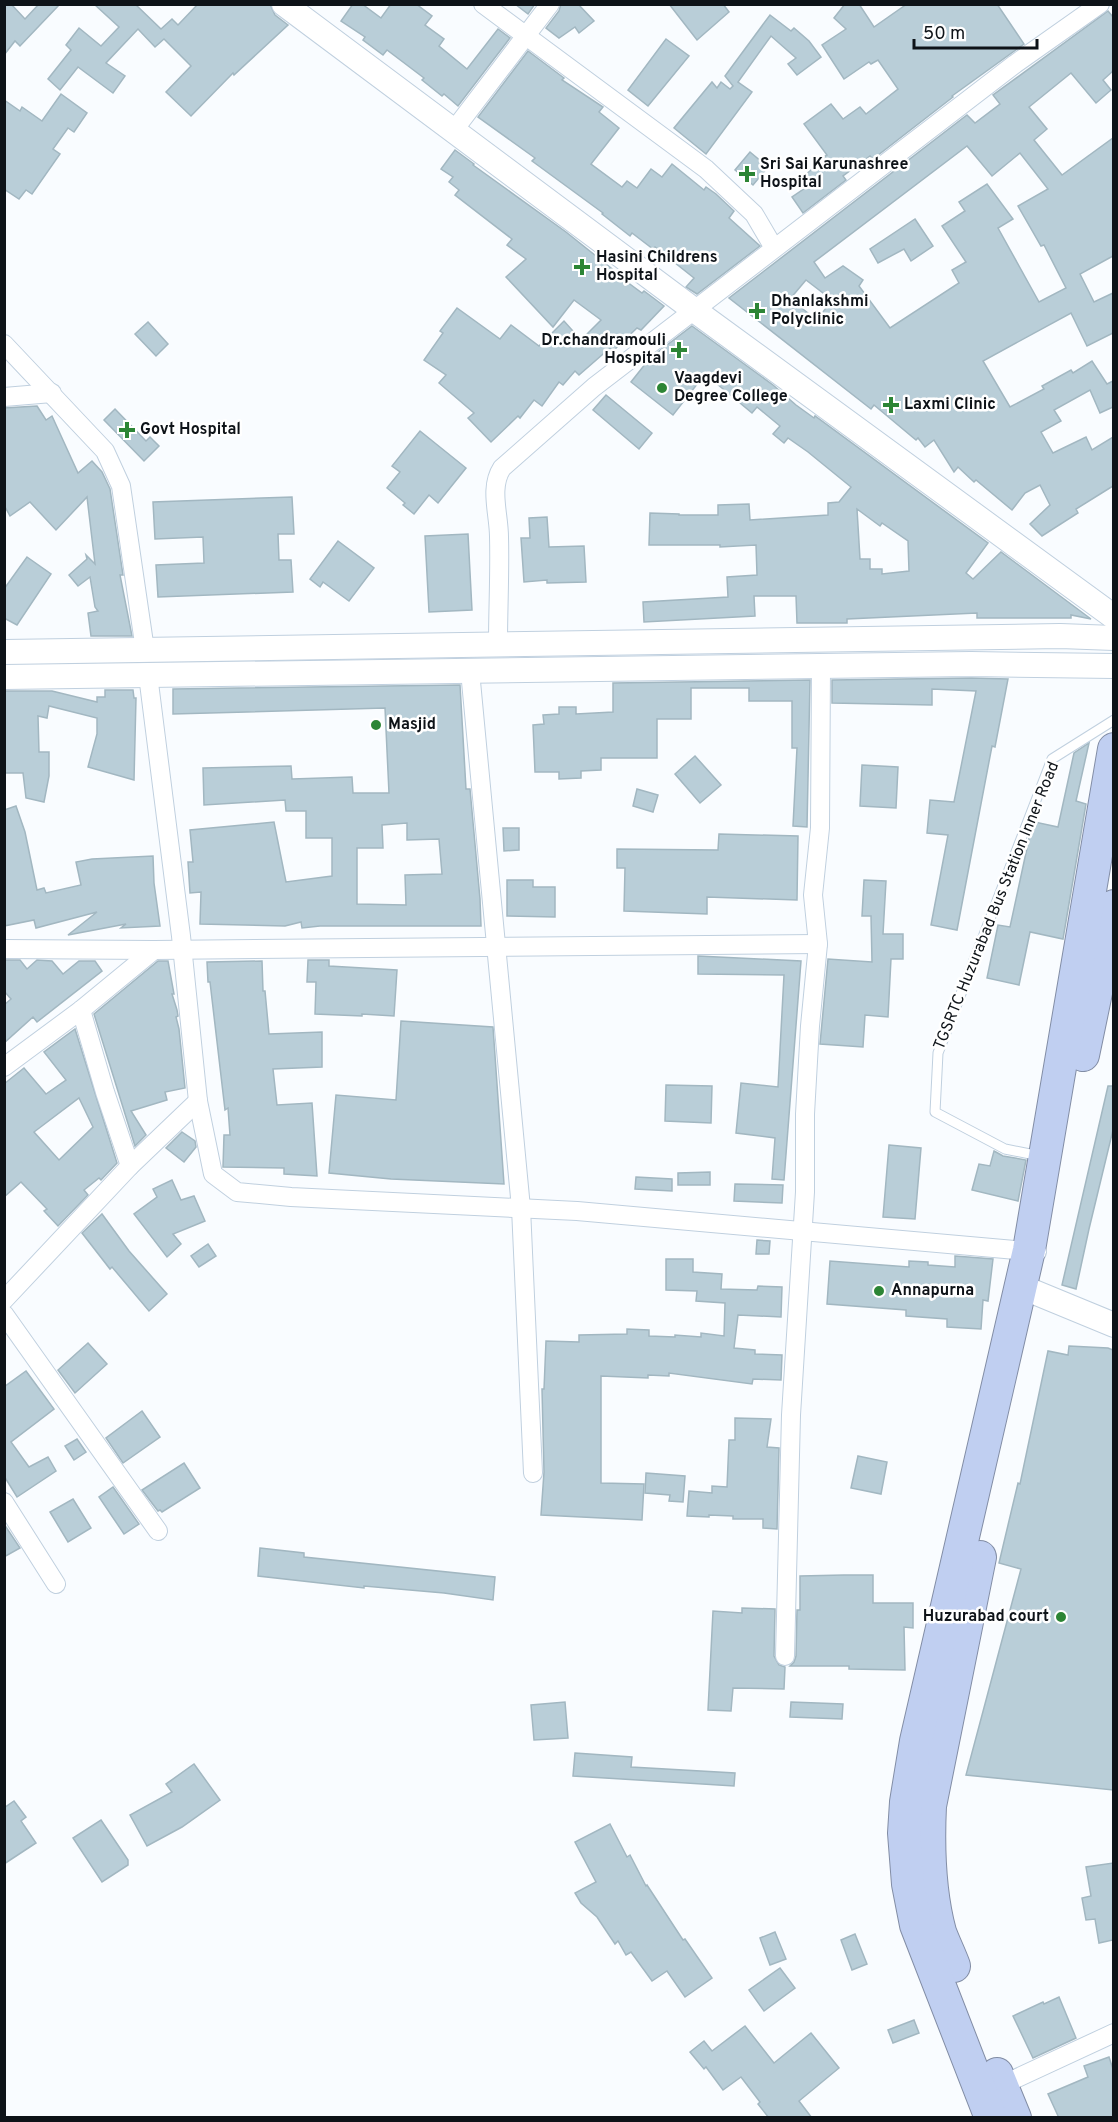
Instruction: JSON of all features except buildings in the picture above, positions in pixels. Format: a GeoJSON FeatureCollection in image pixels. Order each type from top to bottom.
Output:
{"type":"FeatureCollection","features":[{"type":"Feature","properties":{"kind":"highway"},"geometry":{"type":"LineString","coordinates":[[1036,1252],[1045,1157],[1113,749]]}},
{"type":"Feature","properties":{"kind":"highway"},"geometry":{"type":"LineString","coordinates":[[1015,2118],[940,1932],[931,1878],[929,1817],[1028,1290],[1113,906]]}},
{"type":"Feature","properties":{"kind":"highway"},"geometry":{"type":"LineString","coordinates":[[991,2118],[916,1925],[908,1884],[904,1833],[906,1802],[916,1741],[1028,1290]]}},
{"type":"Feature","properties":{"kind":"main road"},"geometry":{"type":"LineString","coordinates":[[284,4],[694,310],[1113,617]]}},
{"type":"Feature","properties":{"kind":"main road"},"geometry":{"type":"LineString","coordinates":[[4,652],[1060,636],[1113,638]]}},
{"type":"Feature","properties":{"kind":"main road"},"geometry":{"type":"LineString","coordinates":[[596,643],[597,669]]}},
{"type":"Feature","properties":{"kind":"main road"},"geometry":{"type":"LineString","coordinates":[[219,649],[219,674]]}},
{"type":"Feature","properties":{"kind":"main road"},"geometry":{"type":"LineString","coordinates":[[4,677],[971,664],[1113,666]]}},
{"type":"Feature","properties":{"kind":"main road"},"geometry":{"type":"LineString","coordinates":[[1028,1290],[1113,1325]]}},
{"type":"Feature","properties":{"kind":"street"},"geometry":{"type":"LineString","coordinates":[[483,4],[706,169],[754,214],[774,248]]}},
{"type":"Feature","properties":{"kind":"street"},"geometry":{"type":"LineString","coordinates":[[454,130],[550,4]]}},
{"type":"Feature","properties":{"kind":"street"},"geometry":{"type":"LineString","coordinates":[[498,644],[500,535],[495,497],[499,472],[594,387],[1006,71],[1100,4]]}},
{"type":"Feature","properties":{"kind":"street"},"geometry":{"type":"LineString","coordinates":[[4,344],[105,451],[121,486],[145,650]]}},
{"type":"Feature","properties":{"kind":"street"},"geometry":{"type":"LineString","coordinates":[[4,397],[52,393]]}},
{"type":"Feature","properties":{"kind":"street"},"geometry":{"type":"LineString","coordinates":[[785,1656],[791,1415],[805,1192],[810,1037],[818,944],[813,895],[820,828],[821,666]]}},
{"type":"Feature","properties":{"kind":"street"},"geometry":{"type":"LineString","coordinates":[[470,671],[520,1208],[534,1473]]}},
{"type":"Feature","properties":{"kind":"street"},"geometry":{"type":"LineString","coordinates":[[148,675],[198,1101],[213,1174],[237,1192],[291,1197],[577,1211],[1036,1252]]}},
{"type":"Feature","properties":{"kind":"street"},"geometry":{"type":"LineString","coordinates":[[4,949],[154,950],[818,944]]}},
{"type":"Feature","properties":{"kind":"street"},"geometry":{"type":"LineString","coordinates":[[4,1066],[81,1010],[154,950]]}},
{"type":"Feature","properties":{"kind":"street"},"geometry":{"type":"LineString","coordinates":[[81,1010],[130,1166]]}},
{"type":"Feature","properties":{"kind":"street"},"geometry":{"type":"LineString","coordinates":[[4,1300],[130,1166],[198,1101]]}},
{"type":"Feature","properties":{"kind":"street"},"geometry":{"type":"LineString","coordinates":[[4,1314],[158,1531]]}},
{"type":"Feature","properties":{"kind":"street"},"geometry":{"type":"LineString","coordinates":[[4,1502],[56,1584]]}},
{"type":"Feature","properties":{"kind":"street"},"geometry":{"type":"LineString","coordinates":[[1002,2085],[1113,2034]]}},
{"type":"Feature","properties":{"kind":"lane","name":"TGSRTC Huzurabad Bus Station Inner Road"},"geometry":{"type":"LineString","coordinates":[[1045,1157],[1005,1149],[935,1112],[938,1053],[1052,759],[1113,720]]}},
{"type":"Feature","properties":{"kind":"place","name":"Sri Sai Karunashree Hospital"},"geometry":{"type":"Point","coordinates":[747,174]}},
{"type":"Feature","properties":{"kind":"place","name":"Hasini Childrens Hospital"},"geometry":{"type":"Point","coordinates":[582,267]}},
{"type":"Feature","properties":{"kind":"place","name":"Dhanlakshmi Polyclinic"},"geometry":{"type":"Point","coordinates":[757,311]}},
{"type":"Feature","properties":{"kind":"place","name":"Dr.chandramouli Hospital"},"geometry":{"type":"Point","coordinates":[679,350]}},
{"type":"Feature","properties":{"kind":"place","name":"Vaagdevi Degree College"},"geometry":{"type":"Point","coordinates":[662,388]}},
{"type":"Feature","properties":{"kind":"place","name":"Laxmi Clinic"},"geometry":{"type":"Point","coordinates":[891,405]}},
{"type":"Feature","properties":{"kind":"place","name":"Govt Hospital"},"geometry":{"type":"Point","coordinates":[127,430]}},
{"type":"Feature","properties":{"kind":"place","name":"Masjid"},"geometry":{"type":"Point","coordinates":[376,725]}},
{"type":"Feature","properties":{"kind":"place","name":"Annapurna"},"geometry":{"type":"Point","coordinates":[879,1291]}},
{"type":"Feature","properties":{"kind":"place","name":"Huzurabad court"},"geometry":{"type":"Point","coordinates":[1061,1617]}}]}
